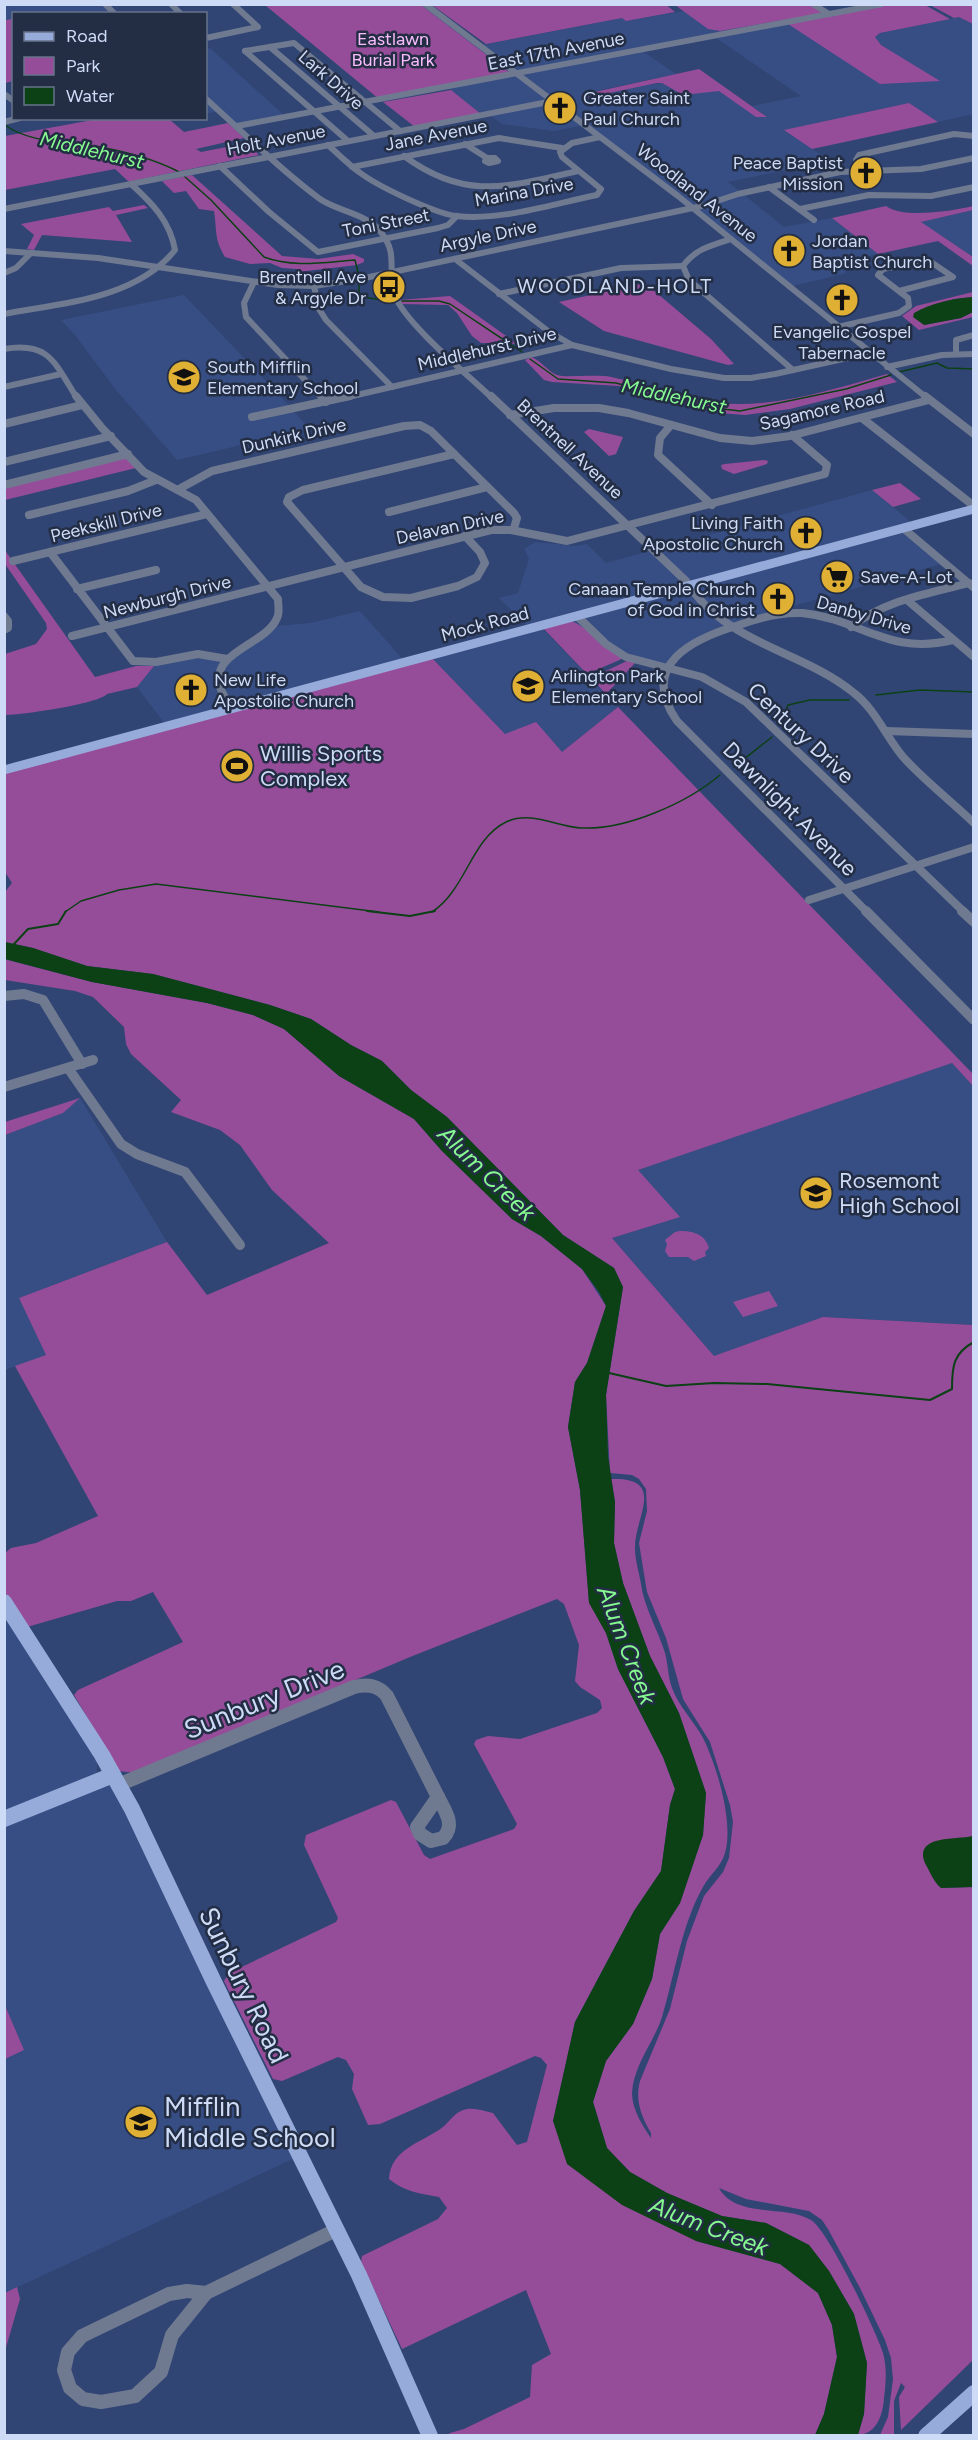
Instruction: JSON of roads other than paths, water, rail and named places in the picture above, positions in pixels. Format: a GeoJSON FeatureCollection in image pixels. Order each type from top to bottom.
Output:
{"type":"FeatureCollection","features":[{"type":"Feature","properties":{"kind":"main road","name":"Mock Road"},"geometry":{"type":"LineString","coordinates":[[4,770],[974,508]]}},
{"type":"Feature","properties":{"kind":"main road","name":"Sunbury Road"},"geometry":{"type":"LineString","coordinates":[[4,1602],[132,1809],[336,2230],[430,2436]]}},
{"type":"Feature","properties":{"kind":"main road"},"geometry":{"type":"LineString","coordinates":[[4,1819],[115,1780]]}},
{"type":"Feature","properties":{"kind":"main road"},"geometry":{"type":"LineString","coordinates":[[930,2433],[974,2393]]}},
{"type":"Feature","properties":{"kind":"street"},"geometry":{"type":"LineString","coordinates":[[208,38],[258,26],[233,4]]}},
{"type":"Feature","properties":{"kind":"street","name":"Woodland Avenue"},"geometry":{"type":"LineString","coordinates":[[425,4],[693,208],[728,240],[838,327],[867,354],[974,434]]}},
{"type":"Feature","properties":{"kind":"street"},"geometry":{"type":"LineString","coordinates":[[813,4],[829,15]]}},
{"type":"Feature","properties":{"kind":"street","name":"East 17th Avenue"},"geometry":{"type":"LineString","coordinates":[[237,126],[882,4]]}},
{"type":"Feature","properties":{"kind":"street"},"geometry":{"type":"LineString","coordinates":[[348,141],[245,51],[294,43],[400,131]]}},
{"type":"Feature","properties":{"kind":"street","name":"Lark Drive"},"geometry":{"type":"LineString","coordinates":[[270,47],[374,136]]}},
{"type":"Feature","properties":{"kind":"street"},"geometry":{"type":"LineString","coordinates":[[207,100],[303,186],[323,201],[351,212],[378,228],[386,239]]}},
{"type":"Feature","properties":{"kind":"street","name":"Holt Avenue"},"geometry":{"type":"LineString","coordinates":[[4,209],[553,101]]}},
{"type":"Feature","properties":{"kind":"street"},"geometry":{"type":"LineString","coordinates":[[861,170],[856,160],[859,155],[954,134],[970,135]]}},
{"type":"Feature","properties":{"kind":"street"},"geometry":{"type":"LineString","coordinates":[[578,171],[562,157],[560,152],[562,148],[600,136]]}},
{"type":"Feature","properties":{"kind":"street","name":"Jane Avenue"},"geometry":{"type":"LineString","coordinates":[[352,166],[499,138],[562,148]]}},
{"type":"Feature","properties":{"kind":"street"},"geometry":{"type":"LineString","coordinates":[[465,144],[488,158]]}},
{"type":"Feature","properties":{"kind":"street","name":"Marina Drive"},"geometry":{"type":"LineString","coordinates":[[328,146],[373,181],[441,213],[458,216],[499,215],[600,192],[601,189],[578,171]]}},
{"type":"Feature","properties":{"kind":"street"},"geometry":{"type":"LineString","coordinates":[[404,156],[418,165],[466,186],[481,188],[578,171]]}},
{"type":"Feature","properties":{"kind":"street","name":"Argyle Drive"},"geometry":{"type":"LineString","coordinates":[[4,251],[98,258],[254,282],[314,286],[393,272],[693,208],[769,187],[861,170],[921,169],[974,158]]}},
{"type":"Feature","properties":{"kind":"street","name":"Toni Street"},"geometry":{"type":"LineString","coordinates":[[220,166],[269,212],[318,252],[443,226],[458,216]]}},
{"type":"Feature","properties":{"kind":"street"},"geometry":{"type":"LineString","coordinates":[[4,314],[118,289],[142,280],[171,259],[175,250],[174,241],[161,215],[131,184]]}},
{"type":"Feature","properties":{"kind":"street"},"geometry":{"type":"LineString","coordinates":[[769,187],[814,220]]}},
{"type":"Feature","properties":{"kind":"street"},"geometry":{"type":"LineString","coordinates":[[800,209],[869,195],[931,196],[974,187]]}},
{"type":"Feature","properties":{"kind":"street","name":"Brentnell Avenue"},"geometry":{"type":"LineString","coordinates":[[386,239],[393,256],[395,296],[403,312],[686,581],[690,591],[722,621],[743,635],[815,667],[849,688],[873,711],[901,754],[974,823]]}},
{"type":"Feature","properties":{"kind":"street"},"geometry":{"type":"LineString","coordinates":[[683,266],[699,249],[728,240],[867,354]]}},
{"type":"Feature","properties":{"kind":"street"},"geometry":{"type":"LineString","coordinates":[[4,273],[16,268],[31,253]]}},
{"type":"Feature","properties":{"kind":"street"},"geometry":{"type":"LineString","coordinates":[[455,259],[499,294],[572,345]]}},
{"type":"Feature","properties":{"kind":"street"},"geometry":{"type":"LineString","coordinates":[[838,327],[907,309],[910,304],[909,300],[877,273],[887,268],[928,260],[953,277],[900,291]]}},
{"type":"Feature","properties":{"kind":"street"},"geometry":{"type":"LineString","coordinates":[[499,294],[621,268],[683,266]]}},
{"type":"Feature","properties":{"kind":"street"},"geometry":{"type":"LineString","coordinates":[[683,266],[689,280],[793,370]]}},
{"type":"Feature","properties":{"kind":"street"},"geometry":{"type":"LineString","coordinates":[[254,282],[246,293],[243,310],[246,317],[326,402]]}},
{"type":"Feature","properties":{"kind":"street"},"geometry":{"type":"LineString","coordinates":[[314,286],[318,309],[326,320],[392,387]]}},
{"type":"Feature","properties":{"kind":"street"},"geometry":{"type":"LineString","coordinates":[[956,354],[956,340],[974,335]]}},
{"type":"Feature","properties":{"kind":"street"},"geometry":{"type":"LineString","coordinates":[[4,349],[35,345],[48,356],[82,405],[128,454],[156,480],[179,489],[196,500],[269,586],[280,605],[278,621],[269,631],[227,659],[219,674],[218,684],[232,708]]}},
{"type":"Feature","properties":{"kind":"street","name":"Middlehurst Drive"},"geometry":{"type":"LineString","coordinates":[[252,417],[572,345],[671,369],[724,378],[751,378],[867,354]]}},
{"type":"Feature","properties":{"kind":"street"},"geometry":{"type":"LineString","coordinates":[[887,367],[942,355],[974,354]]}},
{"type":"Feature","properties":{"kind":"street"},"geometry":{"type":"LineString","coordinates":[[4,387],[61,374]]}},
{"type":"Feature","properties":{"kind":"street","name":"Sagamore Road"},"geometry":{"type":"LineString","coordinates":[[510,415],[538,409],[571,406],[602,408],[712,437],[751,441],[792,435],[929,400]]}},
{"type":"Feature","properties":{"kind":"street"},"geometry":{"type":"LineString","coordinates":[[4,424],[82,405]]}},
{"type":"Feature","properties":{"kind":"street"},"geometry":{"type":"LineString","coordinates":[[862,417],[974,508]]}},
{"type":"Feature","properties":{"kind":"street","name":"Dunkirk Drive"},"geometry":{"type":"LineString","coordinates":[[179,489],[212,471],[404,426],[420,425],[431,431],[454,454]]}},
{"type":"Feature","properties":{"kind":"street"},"geometry":{"type":"LineString","coordinates":[[671,425],[661,433],[656,444],[658,455],[712,505]]}},
{"type":"Feature","properties":{"kind":"street","name":"Delavan Drive"},"geometry":{"type":"LineString","coordinates":[[269,586],[491,530],[514,528],[553,541],[567,541],[825,474],[827,465],[792,435]]}},
{"type":"Feature","properties":{"kind":"street"},"geometry":{"type":"LineString","coordinates":[[4,462],[111,436]]}},
{"type":"Feature","properties":{"kind":"street"},"geometry":{"type":"LineString","coordinates":[[4,485],[128,454]]}},
{"type":"Feature","properties":{"kind":"street"},"geometry":{"type":"LineString","coordinates":[[465,536],[480,552],[485,563],[481,574],[458,586],[413,597],[393,599],[374,595],[361,587],[287,502],[289,497],[303,490],[454,454],[514,513],[517,518],[514,528]]}},
{"type":"Feature","properties":{"kind":"street"},"geometry":{"type":"LineString","coordinates":[[29,515],[128,491],[156,480]]}},
{"type":"Feature","properties":{"kind":"street"},"geometry":{"type":"LineString","coordinates":[[389,512],[487,487]]}},
{"type":"Feature","properties":{"kind":"street","name":"Peekskill Drive"},"geometry":{"type":"LineString","coordinates":[[13,561],[207,514]]}},
{"type":"Feature","properties":{"kind":"street"},"geometry":{"type":"LineString","coordinates":[[903,528],[971,585]]}},
{"type":"Feature","properties":{"kind":"street"},"geometry":{"type":"LineString","coordinates":[[50,552],[127,657],[141,664],[194,654],[227,659]]}},
{"type":"Feature","properties":{"kind":"street"},"geometry":{"type":"LineString","coordinates":[[77,589],[156,570]]}},
{"type":"Feature","properties":{"kind":"street"},"geometry":{"type":"LineString","coordinates":[[851,627],[864,616],[908,600],[971,585]]}},
{"type":"Feature","properties":{"kind":"street","name":"Newburgh Drive"},"geometry":{"type":"LineString","coordinates":[[72,636],[269,586]]}},
{"type":"Feature","properties":{"kind":"street"},"geometry":{"type":"LineString","coordinates":[[908,600],[974,657]]}},
{"type":"Feature","properties":{"kind":"street","name":"Danby Drive"},"geometry":{"type":"LineString","coordinates":[[732,628],[800,613],[903,644],[934,645],[953,640]]}},
{"type":"Feature","properties":{"kind":"street"},"geometry":{"type":"LineString","coordinates":[[4,616],[8,621],[8,628],[4,630]]}},
{"type":"Feature","properties":{"kind":"street","name":"Century Drive"},"geometry":{"type":"LineString","coordinates":[[578,616],[605,645],[627,657],[720,683],[746,702],[974,922]]}},
{"type":"Feature","properties":{"kind":"street"},"geometry":{"type":"LineString","coordinates":[[668,668],[686,647],[732,628]]}},
{"type":"Feature","properties":{"kind":"street","name":"Dawnlight Avenue"},"geometry":{"type":"LineString","coordinates":[[668,668],[661,687],[664,704],[677,721],[974,1020]]}},
{"type":"Feature","properties":{"kind":"street"},"geometry":{"type":"LineString","coordinates":[[887,731],[974,734]]}},
{"type":"Feature","properties":{"kind":"street"},"geometry":{"type":"LineString","coordinates":[[809,900],[974,847]]}},
{"type":"Feature","properties":{"kind":"street"},"geometry":{"type":"LineString","coordinates":[[4,996],[22,993],[35,996],[48,1007],[82,1064]]}},
{"type":"Feature","properties":{"kind":"street"},"geometry":{"type":"LineString","coordinates":[[4,1087],[93,1060]]}},
{"type":"Feature","properties":{"kind":"street"},"geometry":{"type":"LineString","coordinates":[[68,1068],[121,1144],[128,1150],[184,1172],[196,1184],[240,1245]]}},
{"type":"Feature","properties":{"kind":"street","name":"Sunbury Drive"},"geometry":{"type":"LineString","coordinates":[[115,1780],[354,1687],[371,1684],[381,1689],[387,1696],[438,1797]]}},
{"type":"Feature","properties":{"kind":"street"},"geometry":{"type":"LineString","coordinates":[[206,2293],[187,2291],[169,2295],[82,2336],[68,2352],[64,2370],[70,2388],[83,2399],[101,2402],[135,2396],[161,2372],[172,2336],[206,2293],[336,2230]]}},
{"type":"Feature","properties":{"kind":"water"},"geometry":{"type":"Polygon","coordinates":[[[973,297],[973,312],[961,318],[924,325],[913,317],[914,313],[935,304],[973,297]]]}},
{"type":"Feature","properties":{"kind":"water","name":"Alum Creek"},"geometry":{"type":"Polygon","coordinates":[[[5,942],[33,948],[87,966],[153,974],[270,1005],[311,1019],[351,1045],[382,1061],[411,1090],[447,1117],[563,1235],[614,1268],[623,1287],[606,1395],[608,1456],[615,1502],[614,1543],[623,1583],[650,1656],[679,1713],[706,1793],[703,1835],[680,1903],[660,1934],[652,1979],[633,2024],[606,2061],[593,2102],[607,2148],[630,2172],[667,2193],[722,2216],[766,2223],[809,2245],[829,2271],[854,2314],[867,2363],[864,2414],[858,2435],[815,2435],[824,2414],[837,2357],[832,2325],[818,2293],[780,2264],[696,2241],[622,2205],[567,2164],[553,2121],[575,2022],[634,1911],[661,1871],[670,1805],[675,1789],[663,1757],[618,1669],[606,1633],[589,1603],[580,1490],[568,1427],[575,1382],[587,1363],[606,1306],[599,1292],[582,1269],[541,1236],[512,1219],[442,1151],[414,1119],[339,1076],[284,1029],[253,1015],[207,1003],[92,982],[5,959],[5,942]]]}},
{"type":"Feature","properties":{"kind":"water"},"geometry":{"type":"Polygon","coordinates":[[[973,1836],[973,1887],[941,1888],[926,1865],[923,1855],[925,1848],[937,1841],[973,1836]]]}},
{"type":"Feature","properties":{"kind":"waterway","name":"Middlehurst"},"geometry":{"type":"LineString","coordinates":[[5,125],[32,137],[133,154],[181,173]]}},
{"type":"Feature","properties":{"kind":"waterway","name":"Middlehurst"},"geometry":{"type":"LineString","coordinates":[[184,176],[211,200],[264,257],[298,263],[355,260],[359,276]]}},
{"type":"Feature","properties":{"kind":"waterway","name":"Middlehurst"},"geometry":{"type":"LineString","coordinates":[[359,283],[359,295],[362,297],[390,301]]}},
{"type":"Feature","properties":{"kind":"waterway","name":"Middlehurst"},"geometry":{"type":"LineString","coordinates":[[402,301],[439,301],[450,304],[522,352]]}},
{"type":"Feature","properties":{"kind":"waterway","name":"Middlehurst"},"geometry":{"type":"LineString","coordinates":[[530,359],[558,379],[616,383],[706,407],[740,411],[846,389],[891,375]]}},
{"type":"Feature","properties":{"kind":"waterway","name":"Middlehurst"},"geometry":{"type":"LineString","coordinates":[[899,372],[937,363],[947,368],[974,369]]}},
{"type":"Feature","properties":{"kind":"waterway"},"geometry":{"type":"LineString","coordinates":[[876,695],[920,690],[974,692]]}},
{"type":"Feature","properties":{"kind":"waterway"},"geometry":{"type":"LineString","coordinates":[[781,725],[788,705],[810,700],[849,700]]}},
{"type":"Feature","properties":{"kind":"waterway"},"geometry":{"type":"LineString","coordinates":[[734,767],[772,737]]}},
{"type":"Feature","properties":{"kind":"waterway"},"geometry":{"type":"LineString","coordinates":[[433,911],[444,903],[453,891],[484,840],[506,822],[534,818],[582,828],[617,824],[673,805],[720,775]]}},
{"type":"Feature","properties":{"kind":"waterway"},"geometry":{"type":"LineString","coordinates":[[66,912],[81,901],[119,890],[156,884],[379,912]]}},
{"type":"Feature","properties":{"kind":"waterway"},"geometry":{"type":"LineString","coordinates":[[367,911],[410,916],[433,911]]}},
{"type":"Feature","properties":{"kind":"waterway"},"geometry":{"type":"LineString","coordinates":[[14,944],[28,929],[58,924],[66,912]]}},
{"type":"Feature","properties":{"kind":"waterway"},"geometry":{"type":"LineString","coordinates":[[609,1373],[666,1386],[714,1383],[767,1384],[930,1400],[952,1389],[955,1361],[962,1351],[974,1342]]}},
{"type":"Feature","properties":{"kind":"place","name":"Greater Saint Paul Church"},"geometry":{"type":"Point","coordinates":[560,108]}},
{"type":"Feature","properties":{"kind":"place","name":"Peace Baptist Mission"},"geometry":{"type":"Point","coordinates":[866,173]}},
{"type":"Feature","properties":{"kind":"place","name":"Jordan Baptist Church"},"geometry":{"type":"Point","coordinates":[789,251]}},
{"type":"Feature","properties":{"kind":"place","name":"Brentnell Ave & Argyle Dr"},"geometry":{"type":"Point","coordinates":[389,287]}},
{"type":"Feature","properties":{"kind":"place","name":"Evangelic Gospel Tabernacle"},"geometry":{"type":"Point","coordinates":[842,300]}},
{"type":"Feature","properties":{"kind":"place","name":"South Mifflin Elementary School"},"geometry":{"type":"Point","coordinates":[184,377]}},
{"type":"Feature","properties":{"kind":"place","name":"Living Faith Apostolic Church"},"geometry":{"type":"Point","coordinates":[806,533]}},
{"type":"Feature","properties":{"kind":"place","name":"Save-A-Lot"},"geometry":{"type":"Point","coordinates":[837,577]}},
{"type":"Feature","properties":{"kind":"place","name":"Canaan Temple Church of God in Christ"},"geometry":{"type":"Point","coordinates":[778,599]}},
{"type":"Feature","properties":{"kind":"place","name":"Arlington Park Elementary School"},"geometry":{"type":"Point","coordinates":[528,686]}},
{"type":"Feature","properties":{"kind":"place","name":"New Life Apostolic Church"},"geometry":{"type":"Point","coordinates":[191,690]}},
{"type":"Feature","properties":{"kind":"place","name":"Willis Sports Complex"},"geometry":{"type":"Point","coordinates":[237,766]}},
{"type":"Feature","properties":{"kind":"place","name":"Rosemont High School"},"geometry":{"type":"Point","coordinates":[816,1193]}},
{"type":"Feature","properties":{"kind":"place","name":"Mifflin Middle School"},"geometry":{"type":"Point","coordinates":[141,2122]}},
{"type":"Feature","properties":{"kind":"district","name":"WOODLAND-HOLT"},"geometry":{"type":"Point","coordinates":[615,286]}},
{"type":"Feature","properties":{"kind":"park label","name":"Eastlawn Burial Park"},"geometry":{"type":"Point","coordinates":[393,49]}}]}
